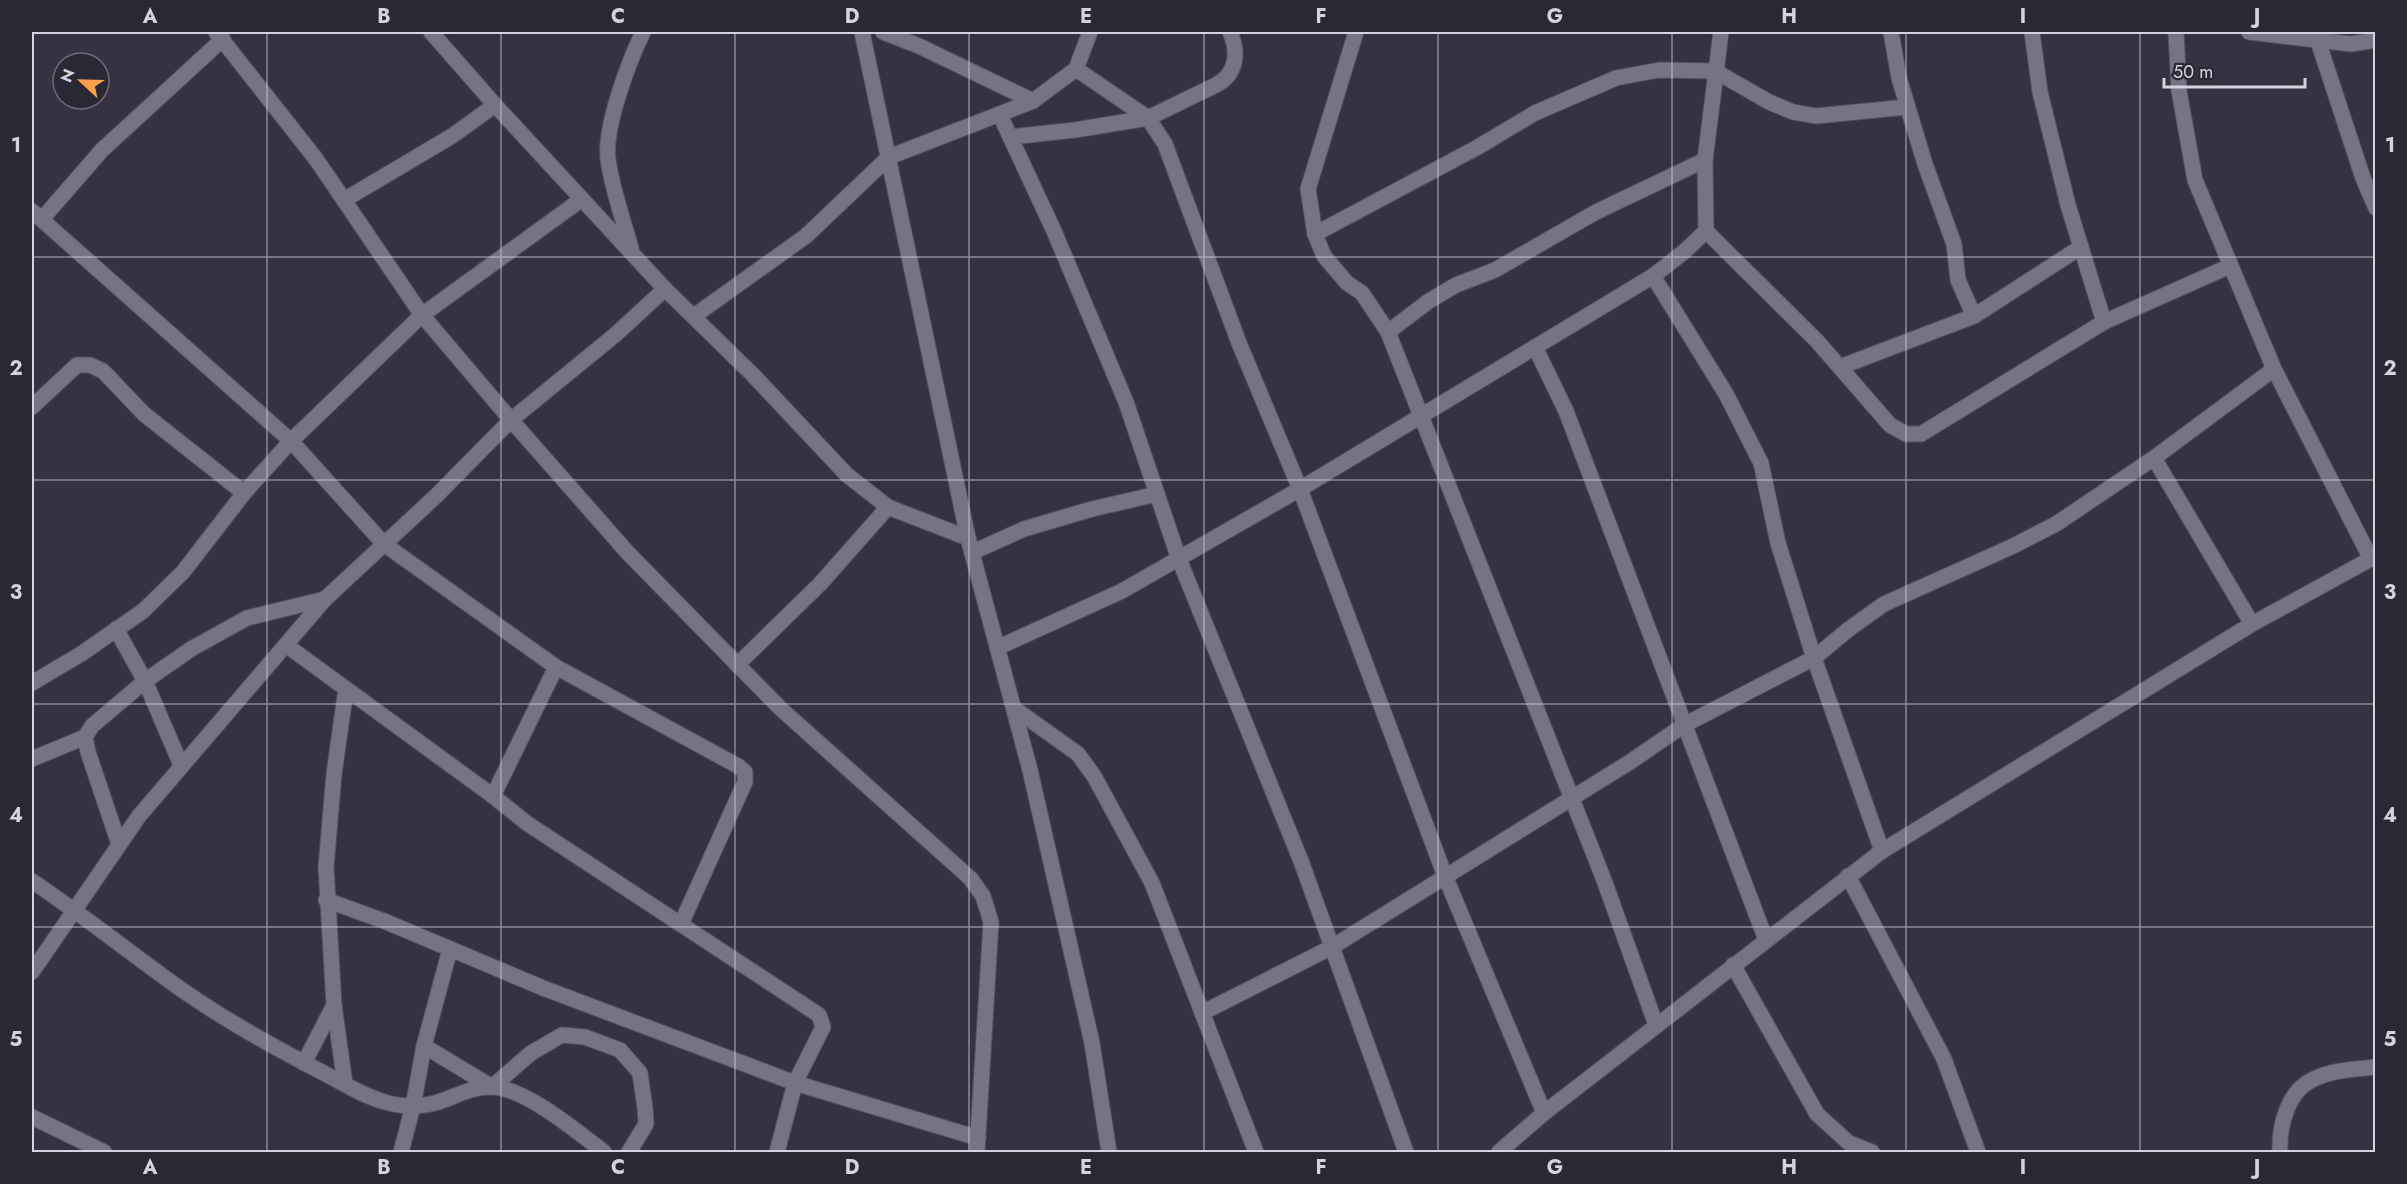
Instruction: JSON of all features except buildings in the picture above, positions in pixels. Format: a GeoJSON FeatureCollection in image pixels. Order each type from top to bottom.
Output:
{"type":"FeatureCollection","features":[{"type":"Feature","properties":{"kind":"street"},"geometry":{"type":"LineString","coordinates":[[431,32],[495,105],[665,288],[753,375],[847,475],[888,507],[970,545],[1092,509],[1157,494]]}},
{"type":"Feature","properties":{"kind":"street"},"geometry":{"type":"LineString","coordinates":[[632,252],[608,157],[609,139],[622,86],[644,32]]}},
{"type":"Feature","properties":{"kind":"street"},"geometry":{"type":"LineString","coordinates":[[862,32],[970,545],[1015,709],[1092,1043],[1109,1152]]}},
{"type":"Feature","properties":{"kind":"street"},"geometry":{"type":"LineString","coordinates":[[884,32],[919,46],[1033,101]]}},
{"type":"Feature","properties":{"kind":"street"},"geometry":{"type":"LineString","coordinates":[[694,316],[806,236],[890,157],[1033,101],[1076,69],[1090,32]]}},
{"type":"Feature","properties":{"kind":"street"},"geometry":{"type":"LineString","coordinates":[[1011,137],[1075,130],[1148,118],[1227,79],[1235,65],[1235,42],[1230,32]]}},
{"type":"Feature","properties":{"kind":"street"},"geometry":{"type":"LineString","coordinates":[[1356,32],[1308,189],[1315,234],[1324,256],[1347,283],[1362,293],[1388,332],[1572,798],[1656,1025]]}},
{"type":"Feature","properties":{"kind":"street"},"geometry":{"type":"LineString","coordinates":[[1721,32],[1706,160],[1706,231],[1816,341],[1890,425],[1906,434],[1921,434],[2104,322],[2230,266]]}},
{"type":"Feature","properties":{"kind":"street"},"geometry":{"type":"LineString","coordinates":[[1891,32],[1907,107],[1924,164],[1954,244],[1958,280],[1974,316]]}},
{"type":"Feature","properties":{"kind":"street"},"geometry":{"type":"LineString","coordinates":[[2032,32],[2040,92],[2068,205],[2104,322]]}},
{"type":"Feature","properties":{"kind":"street"},"geometry":{"type":"LineString","coordinates":[[1499,1152],[1544,1113],[1882,851],[2252,624],[2373,558],[2274,369],[2195,180],[2179,91],[2176,32]]}},
{"type":"Feature","properties":{"kind":"street"},"geometry":{"type":"LineString","coordinates":[[2249,32],[2351,44],[2376,40]]}},
{"type":"Feature","properties":{"kind":"street"},"geometry":{"type":"LineString","coordinates":[[326,900],[543,988],[795,1083],[977,1145],[991,922],[983,896],[970,878],[781,709],[628,553],[422,315],[316,159],[219,35],[37,215],[291,441],[384,544],[556,667],[738,766],[745,772],[745,782],[681,924]]}},
{"type":"Feature","properties":{"kind":"street"},"geometry":{"type":"LineString","coordinates":[[2318,41],[2376,208]]}},
{"type":"Feature","properties":{"kind":"street"},"geometry":{"type":"LineString","coordinates":[[1076,69],[1148,118],[1166,144],[1239,343],[1300,489],[1445,876],[1544,1113]]}},
{"type":"Feature","properties":{"kind":"street"},"geometry":{"type":"LineString","coordinates":[[1315,234],[1469,153],[1535,113],[1616,78],[1659,70],[1715,71],[1768,102],[1793,112],[1836,116],[1907,107]]}},
{"type":"Feature","properties":{"kind":"street"},"geometry":{"type":"LineString","coordinates":[[344,200],[452,136],[495,105]]}},
{"type":"Feature","properties":{"kind":"street"},"geometry":{"type":"LineString","coordinates":[[1000,115],[1054,231],[1126,402],[1179,559],[1301,861],[1406,1152]]}},
{"type":"Feature","properties":{"kind":"street"},"geometry":{"type":"LineString","coordinates":[[1388,332],[1429,301],[1456,285],[1495,270],[1596,212],[1706,160]]}},
{"type":"Feature","properties":{"kind":"street"},"geometry":{"type":"LineString","coordinates":[[32,682],[81,654],[143,611],[183,572],[244,493],[291,441],[422,315],[582,199]]}},
{"type":"Feature","properties":{"kind":"street"},"geometry":{"type":"LineString","coordinates":[[999,647],[1122,591],[1300,489],[1653,276],[1706,231]]}},
{"type":"Feature","properties":{"kind":"street"},"geometry":{"type":"LineString","coordinates":[[1840,367],[1974,316],[2081,246]]}},
{"type":"Feature","properties":{"kind":"street"},"geometry":{"type":"LineString","coordinates":[[1653,276],[1726,394],[1761,463],[1778,543],[1814,658],[1882,851]]}},
{"type":"Feature","properties":{"kind":"street"},"geometry":{"type":"LineString","coordinates":[[32,972],[119,844],[181,765],[325,600],[511,420],[615,334],[665,288]]}},
{"type":"Feature","properties":{"kind":"street"},"geometry":{"type":"LineString","coordinates":[[1535,347],[1566,411],[1766,940]]}},
{"type":"Feature","properties":{"kind":"street"},"geometry":{"type":"LineString","coordinates":[[32,407],[77,365],[90,365],[103,371],[144,414],[244,493]]}},
{"type":"Feature","properties":{"kind":"street"},"geometry":{"type":"LineString","coordinates":[[1203,1013],[1332,947],[1572,798],[1684,725],[1814,658],[1884,604],[2011,547],[2056,524],[2154,458],[2274,369]]}},
{"type":"Feature","properties":{"kind":"street"},"geometry":{"type":"LineString","coordinates":[[2154,458],[2252,624]]}},
{"type":"Feature","properties":{"kind":"street"},"geometry":{"type":"LineString","coordinates":[[737,664],[819,584],[888,507]]}},
{"type":"Feature","properties":{"kind":"street"},"geometry":{"type":"LineString","coordinates":[[32,759],[85,737],[92,726],[145,681],[190,649],[247,618],[325,600]]}},
{"type":"Feature","properties":{"kind":"street"},"geometry":{"type":"LineString","coordinates":[[116,629],[145,681],[181,765]]}},
{"type":"Feature","properties":{"kind":"street"},"geometry":{"type":"LineString","coordinates":[[286,645],[528,824],[819,1015],[823,1027],[795,1083],[777,1152]]}},
{"type":"Feature","properties":{"kind":"street"},"geometry":{"type":"LineString","coordinates":[[493,796],[556,667]]}},
{"type":"Feature","properties":{"kind":"street"},"geometry":{"type":"LineString","coordinates":[[345,1084],[334,1005],[326,900],[326,867],[334,774],[346,689]]}},
{"type":"Feature","properties":{"kind":"street"},"geometry":{"type":"LineString","coordinates":[[1015,709],[1078,754],[1094,776],[1152,884],[1256,1152]]}},
{"type":"Feature","properties":{"kind":"street"},"geometry":{"type":"LineString","coordinates":[[85,737],[88,753],[119,844]]}},
{"type":"Feature","properties":{"kind":"street"},"geometry":{"type":"LineString","coordinates":[[1848,876],[1944,1059],[1978,1152]]}},
{"type":"Feature","properties":{"kind":"street"},"geometry":{"type":"LineString","coordinates":[[32,881],[74,909],[166,979],[278,1050],[385,1102],[413,1106],[435,1103],[459,1093],[492,1087],[531,1053],[562,1035],[585,1036],[620,1050],[640,1073],[645,1108],[646,1124],[629,1152]]}},
{"type":"Feature","properties":{"kind":"street"},"geometry":{"type":"LineString","coordinates":[[401,1152],[413,1106],[424,1046],[450,949]]}},
{"type":"Feature","properties":{"kind":"street"},"geometry":{"type":"LineString","coordinates":[[1733,965],[1817,1114],[1849,1143],[1872,1152]]}},
{"type":"Feature","properties":{"kind":"street"},"geometry":{"type":"LineString","coordinates":[[304,1063],[334,1005]]}},
{"type":"Feature","properties":{"kind":"street"},"geometry":{"type":"LineString","coordinates":[[424,1046],[492,1087],[521,1095],[554,1114],[604,1152]]}},
{"type":"Feature","properties":{"kind":"street"},"geometry":{"type":"LineString","coordinates":[[2280,1152],[2279,1136],[2291,1100],[2311,1080],[2343,1070],[2376,1067]]}},
{"type":"Feature","properties":{"kind":"street"},"geometry":{"type":"LineString","coordinates":[[32,1117],[104,1152]]}}]}
